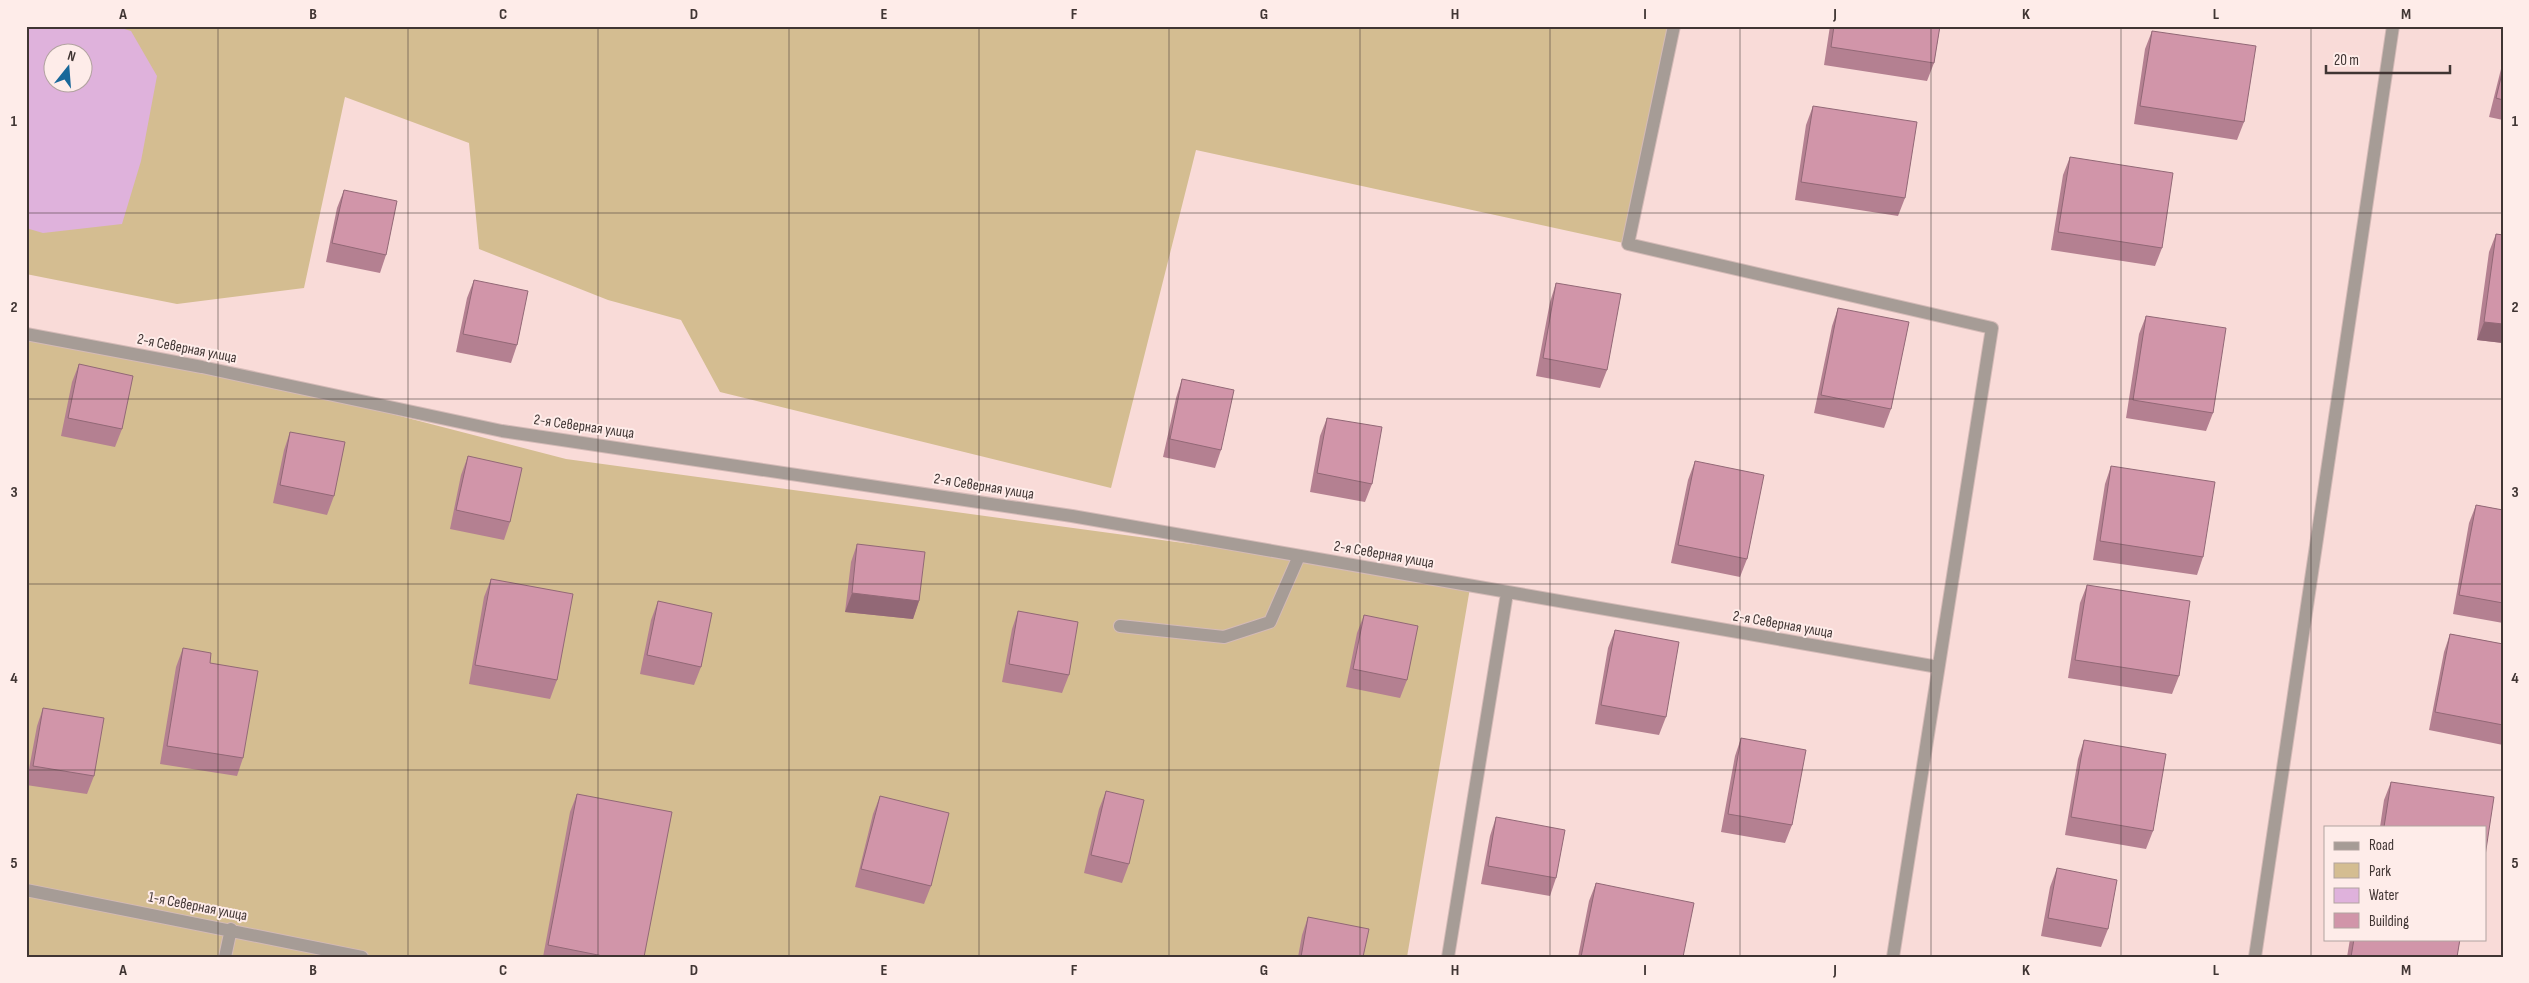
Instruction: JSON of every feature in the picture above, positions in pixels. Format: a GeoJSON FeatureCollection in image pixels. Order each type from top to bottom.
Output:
{"type":"FeatureCollection","features":[{"type":"Feature","properties":{"kind":"street"},"geometry":{"type":"LineString","coordinates":[[1674,26],[1628,244],[1992,328],[1893,957]]}},
{"type":"Feature","properties":{"kind":"street"},"geometry":{"type":"LineString","coordinates":[[2255,957],[2392,26]]}},
{"type":"Feature","properties":{"kind":"street","name":"2-я Северная улица"},"geometry":{"type":"LineString","coordinates":[[26,334],[202,367],[502,431],[1072,516],[1938,667]]}},
{"type":"Feature","properties":{"kind":"street"},"geometry":{"type":"LineString","coordinates":[[1120,626],[1224,637],[1270,622],[1299,556]]}},
{"type":"Feature","properties":{"kind":"street"},"geometry":{"type":"LineString","coordinates":[[1448,957],[1507,593]]}},
{"type":"Feature","properties":{"kind":"street","name":"1-я Северная улица"},"geometry":{"type":"LineString","coordinates":[[26,890],[231,929],[362,957]]}},
{"type":"Feature","properties":{"kind":"street"},"geometry":{"type":"LineString","coordinates":[[225,957],[231,929]]}},
{"type":"Feature","properties":{"kind":"green space"},"geometry":{"type":"Polygon","coordinates":[[[26,26],[1674,26],[1628,244],[1196,150],[1111,488],[720,392],[681,320],[608,300],[479,249],[469,143],[345,97],[304,288],[177,304],[26,274],[26,26]]]}},
{"type":"Feature","properties":{"kind":"green space"},"geometry":{"type":"Polygon","coordinates":[[[26,330],[172,357],[566,459],[1471,582],[1407,957],[26,957],[26,330]]]}},
{"type":"Feature","properties":{"kind":"water"},"geometry":{"type":"Polygon","coordinates":[[[26,26],[114,26],[131,31],[157,76],[141,161],[122,224],[43,233],[26,228],[26,26]]]}},
{"type":"Feature","properties":{"kind":"building"},"geometry":{"type":"Polygon","coordinates":[[[1834,26],[1940,26],[1934,63],[1831,47],[1834,26]]]}},
{"type":"Feature","properties":{"kind":"building"},"geometry":{"type":"Polygon","coordinates":[[[2152,31],[2256,46],[2244,122],[2140,106],[2152,31]]]}},
{"type":"Feature","properties":{"kind":"building"},"geometry":{"type":"Polygon","coordinates":[[[2503,69],[2503,100],[2496,98],[2503,69]]]}},
{"type":"Feature","properties":{"kind":"building"},"geometry":{"type":"Polygon","coordinates":[[[1813,106],[1917,122],[1905,198],[1801,182],[1813,106]]]}},
{"type":"Feature","properties":{"kind":"building"},"geometry":{"type":"Polygon","coordinates":[[[2070,157],[2173,173],[2162,248],[2058,232],[2070,157]]]}},
{"type":"Feature","properties":{"kind":"building"},"geometry":{"type":"Polygon","coordinates":[[[344,190],[397,201],[386,255],[332,243],[344,190]]]}},
{"type":"Feature","properties":{"kind":"building"},"geometry":{"type":"Polygon","coordinates":[[[2496,234],[2503,235],[2503,324],[2484,322],[2496,234]]]}},
{"type":"Feature","properties":{"kind":"building"},"geometry":{"type":"Polygon","coordinates":[[[474,280],[528,291],[517,345],[463,334],[474,280]]]}},
{"type":"Feature","properties":{"kind":"building"},"geometry":{"type":"Polygon","coordinates":[[[1556,283],[1621,294],[1607,370],[1543,358],[1556,283]]]}},
{"type":"Feature","properties":{"kind":"building"},"geometry":{"type":"Polygon","coordinates":[[[1838,308],[1909,322],[1891,409],[1821,395],[1838,308]]]}},
{"type":"Feature","properties":{"kind":"building"},"geometry":{"type":"Polygon","coordinates":[[[2146,316],[2226,328],[2213,413],[2133,400],[2146,316]]]}},
{"type":"Feature","properties":{"kind":"building"},"geometry":{"type":"Polygon","coordinates":[[[79,364],[133,376],[122,429],[68,418],[79,364]]]}},
{"type":"Feature","properties":{"kind":"building"},"geometry":{"type":"Polygon","coordinates":[[[1182,379],[1234,390],[1221,450],[1170,439],[1182,379]]]}},
{"type":"Feature","properties":{"kind":"building"},"geometry":{"type":"Polygon","coordinates":[[[1327,418],[1382,427],[1372,484],[1317,473],[1327,418]]]}},
{"type":"Feature","properties":{"kind":"building"},"geometry":{"type":"Polygon","coordinates":[[[290,432],[345,442],[334,496],[280,485],[290,432]]]}},
{"type":"Feature","properties":{"kind":"building"},"geometry":{"type":"Polygon","coordinates":[[[468,456],[522,468],[510,522],[456,510],[468,456]]]}},
{"type":"Feature","properties":{"kind":"building"},"geometry":{"type":"Polygon","coordinates":[[[1695,461],[1764,475],[1747,559],[1678,545],[1695,461]]]}},
{"type":"Feature","properties":{"kind":"building"},"geometry":{"type":"Polygon","coordinates":[[[2111,466],[2215,482],[2203,557],[2100,541],[2111,466]]]}},
{"type":"Feature","properties":{"kind":"building"},"geometry":{"type":"Polygon","coordinates":[[[2476,505],[2503,510],[2503,603],[2459,595],[2476,505]]]}},
{"type":"Feature","properties":{"kind":"building"},"geometry":{"type":"Polygon","coordinates":[[[857,544],[925,552],[919,601],[852,593],[857,544]]]}},
{"type":"Feature","properties":{"kind":"building"},"geometry":{"type":"Polygon","coordinates":[[[491,579],[573,594],[557,680],[475,665],[491,579]]]}},
{"type":"Feature","properties":{"kind":"building"},"geometry":{"type":"Polygon","coordinates":[[[2087,585],[2190,601],[2179,676],[2075,660],[2087,585]]]}},
{"type":"Feature","properties":{"kind":"building"},"geometry":{"type":"Polygon","coordinates":[[[658,601],[712,613],[701,667],[647,655],[658,601]]]}},
{"type":"Feature","properties":{"kind":"building"},"geometry":{"type":"Polygon","coordinates":[[[1018,611],[1078,622],[1069,675],[1009,664],[1018,611]]]}},
{"type":"Feature","properties":{"kind":"building"},"geometry":{"type":"Polygon","coordinates":[[[1364,615],[1418,626],[1407,680],[1353,669],[1364,615]]]}},
{"type":"Feature","properties":{"kind":"building"},"geometry":{"type":"Polygon","coordinates":[[[1615,630],[1679,642],[1666,717],[1601,705],[1615,630]]]}},
{"type":"Feature","properties":{"kind":"building"},"geometry":{"type":"Polygon","coordinates":[[[2450,634],[2503,644],[2503,725],[2435,712],[2450,634]]]}},
{"type":"Feature","properties":{"kind":"building"},"geometry":{"type":"Polygon","coordinates":[[[183,648],[211,653],[210,663],[258,671],[243,758],[167,746],[183,648]]]}},
{"type":"Feature","properties":{"kind":"building"},"geometry":{"type":"Polygon","coordinates":[[[43,708],[104,718],[94,776],[33,766],[43,708]]]}},
{"type":"Feature","properties":{"kind":"building"},"geometry":{"type":"Polygon","coordinates":[[[1741,738],[1806,750],[1792,825],[1728,814],[1741,738]]]}},
{"type":"Feature","properties":{"kind":"building"},"geometry":{"type":"Polygon","coordinates":[[[2084,740],[2166,754],[2153,831],[2071,817],[2084,740]]]}},
{"type":"Feature","properties":{"kind":"building"},"geometry":{"type":"Polygon","coordinates":[[[2391,782],[2494,797],[2486,849],[2486,826],[2384,826],[2391,782]]]}},
{"type":"Feature","properties":{"kind":"building"},"geometry":{"type":"Polygon","coordinates":[[[1106,791],[1144,800],[1129,864],[1091,855],[1106,791]]]}},
{"type":"Feature","properties":{"kind":"building"},"geometry":{"type":"Polygon","coordinates":[[[577,794],[672,812],[644,957],[608,957],[548,945],[577,794]]]}},
{"type":"Feature","properties":{"kind":"building"},"geometry":{"type":"Polygon","coordinates":[[[880,796],[949,813],[931,886],[861,869],[880,796]]]}},
{"type":"Feature","properties":{"kind":"building"},"geometry":{"type":"Polygon","coordinates":[[[1496,817],[1565,830],[1556,878],[1488,866],[1496,817]]]}},
{"type":"Feature","properties":{"kind":"building"},"geometry":{"type":"Polygon","coordinates":[[[2057,868],[2117,880],[2108,929],[2048,918],[2057,868]]]}},
{"type":"Feature","properties":{"kind":"building"},"geometry":{"type":"Polygon","coordinates":[[[1596,883],[1694,903],[1683,957],[1581,957],[1596,883]]]}},
{"type":"Feature","properties":{"kind":"building"},"geometry":{"type":"Polygon","coordinates":[[[1308,917],[1369,929],[1363,957],[1301,957],[1308,917]]]}},
{"type":"Feature","properties":{"kind":"building"},"geometry":{"type":"Polygon","coordinates":[[[2354,940],[2460,940],[2457,957],[2351,957],[2354,940]]]}}]}
